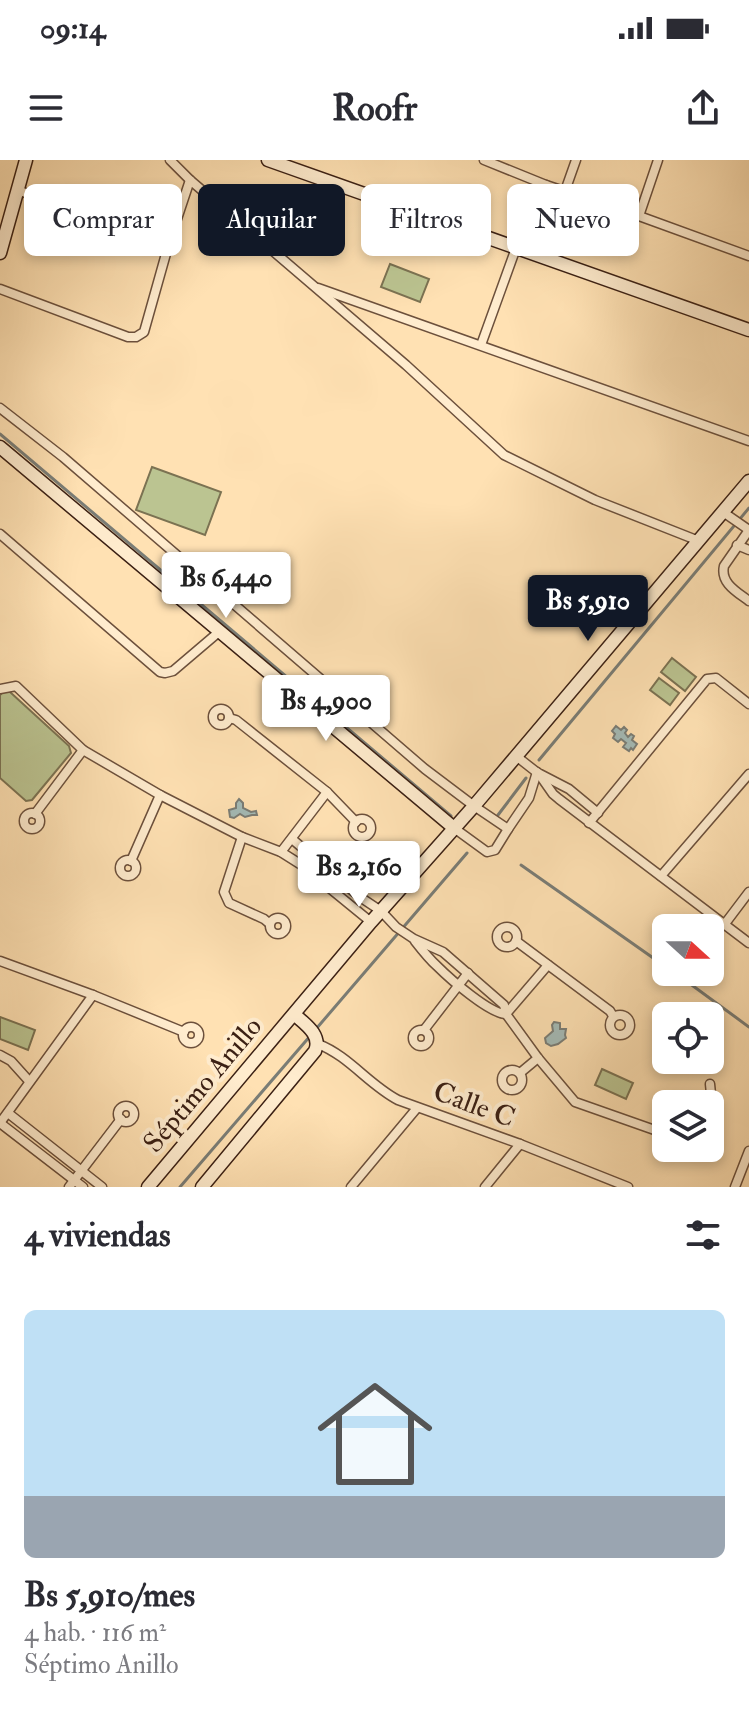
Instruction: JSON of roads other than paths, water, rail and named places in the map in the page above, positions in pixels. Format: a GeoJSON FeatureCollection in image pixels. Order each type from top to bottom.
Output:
{"type":"FeatureCollection","features":[{"type":"Feature","properties":{"kind":"main road"},"geometry":{"type":"LineString","coordinates":[[0,253],[26,160]]}},
{"type":"Feature","properties":{"kind":"main road"},"geometry":{"type":"LineString","coordinates":[[268,160],[507,244]]}},
{"type":"Feature","properties":{"kind":"main road"},"geometry":{"type":"LineString","coordinates":[[540,256],[749,330]]}},
{"type":"Feature","properties":{"kind":"main road"},"geometry":{"type":"LineString","coordinates":[[2,451],[454,828]]}},
{"type":"Feature","properties":{"kind":"main road","name":"Séptimo Anillo"},"geometry":{"type":"LineString","coordinates":[[148,1187],[699,541],[731,518],[749,481]]}},
{"type":"Feature","properties":{"kind":"main road","name":"Séptimo Anillo"},"geometry":{"type":"LineString","coordinates":[[295,1015],[315,1038]]}},
{"type":"Feature","properties":{"kind":"main road"},"geometry":{"type":"LineString","coordinates":[[202,1187],[315,1051],[315,1038]]}},
{"type":"Feature","properties":{"kind":"street"},"geometry":{"type":"LineString","coordinates":[[170,160],[406,365],[504,455],[595,500],[699,541]]}},
{"type":"Feature","properties":{"kind":"street"},"geometry":{"type":"LineString","coordinates":[[484,160],[544,184]]}},
{"type":"Feature","properties":{"kind":"street"},"geometry":{"type":"LineString","coordinates":[[567,184],[576,160]]}},
{"type":"Feature","properties":{"kind":"street"},"geometry":{"type":"LineString","coordinates":[[658,160],[639,216],[749,256]]}},
{"type":"Feature","properties":{"kind":"street"},"geometry":{"type":"LineString","coordinates":[[182,204],[190,180]]}},
{"type":"Feature","properties":{"kind":"street"},"geometry":{"type":"LineString","coordinates":[[17,190],[24,192]]}},
{"type":"Feature","properties":{"kind":"street"},"geometry":{"type":"LineString","coordinates":[[0,289],[128,337],[136,337],[144,332],[165,256]]}},
{"type":"Feature","properties":{"kind":"street"},"geometry":{"type":"LineString","coordinates":[[481,345],[517,256]]}},
{"type":"Feature","properties":{"kind":"street"},"geometry":{"type":"LineString","coordinates":[[314,286],[749,441]]}},
{"type":"Feature","properties":{"kind":"street"},"geometry":{"type":"LineString","coordinates":[[0,408],[63,457],[425,769],[508,829]]}},
{"type":"Feature","properties":{"kind":"street"},"geometry":{"type":"LineString","coordinates":[[731,518],[749,530],[722,573],[725,582],[749,601]]}},
{"type":"Feature","properties":{"kind":"street"},"geometry":{"type":"LineString","coordinates":[[0,534],[160,672],[173,671],[220,631]]}},
{"type":"Feature","properties":{"kind":"street"},"geometry":{"type":"LineString","coordinates":[[737,545],[749,550]]}},
{"type":"Feature","properties":{"kind":"street"},"geometry":{"type":"LineString","coordinates":[[589,823],[707,679],[716,678],[749,704]]}},
{"type":"Feature","properties":{"kind":"street"},"geometry":{"type":"LineString","coordinates":[[0,689],[16,686],[83,750],[160,795],[242,837],[281,852],[305,867],[371,922]]}},
{"type":"Feature","properties":{"kind":"street"},"geometry":{"type":"LineString","coordinates":[[229,718],[234,718],[327,792],[356,822]]}},
{"type":"Feature","properties":{"kind":"street"},"geometry":{"type":"LineString","coordinates":[[35,814],[83,750]]}},
{"type":"Feature","properties":{"kind":"street"},"geometry":{"type":"LineString","coordinates":[[516,756],[538,773],[569,789],[598,813]]}},
{"type":"Feature","properties":{"kind":"street"},"geometry":{"type":"LineString","coordinates":[[538,773],[553,794],[710,914]]}},
{"type":"Feature","properties":{"kind":"street"},"geometry":{"type":"LineString","coordinates":[[454,828],[487,852],[495,850],[529,798],[538,773]]}},
{"type":"Feature","properties":{"kind":"street"},"geometry":{"type":"LineString","coordinates":[[661,876],[749,774]]}},
{"type":"Feature","properties":{"kind":"street"},"geometry":{"type":"LineString","coordinates":[[281,852],[327,792]]}},
{"type":"Feature","properties":{"kind":"street"},"geometry":{"type":"LineString","coordinates":[[131,861],[160,795]]}},
{"type":"Feature","properties":{"kind":"street"},"geometry":{"type":"LineString","coordinates":[[242,837],[224,892],[225,898],[270,924]]}},
{"type":"Feature","properties":{"kind":"street"},"geometry":{"type":"LineString","coordinates":[[292,839],[381,911],[434,964],[497,1014],[506,1014],[548,965]]}},
{"type":"Feature","properties":{"kind":"street"},"geometry":{"type":"LineString","coordinates":[[749,892],[724,925],[749,943]]}},
{"type":"Feature","properties":{"kind":"street"},"geometry":{"type":"LineString","coordinates":[[411,938],[441,951],[504,1005],[506,1014],[538,1058],[575,1102],[652,1129]]}},
{"type":"Feature","properties":{"kind":"street"},"geometry":{"type":"LineString","coordinates":[[516,941],[613,1016]]}},
{"type":"Feature","properties":{"kind":"street"},"geometry":{"type":"LineString","coordinates":[[0,961],[184,1032]]}},
{"type":"Feature","properties":{"kind":"street"},"geometry":{"type":"LineString","coordinates":[[424,1030],[468,973]]}},
{"type":"Feature","properties":{"kind":"street"},"geometry":{"type":"LineString","coordinates":[[83,1187],[72,1183],[0,1123],[93,995]]}},
{"type":"Feature","properties":{"kind":"street","name":"Calle C"},"geometry":{"type":"LineString","coordinates":[[315,1038],[388,1095],[622,1186]]}},
{"type":"Feature","properties":{"kind":"street"},"geometry":{"type":"LineString","coordinates":[[0,1055],[11,1061],[29,1081]]}},
{"type":"Feature","properties":{"kind":"street"},"geometry":{"type":"LineString","coordinates":[[520,1073],[538,1058]]}},
{"type":"Feature","properties":{"kind":"street"},"geometry":{"type":"LineString","coordinates":[[710,1084],[711,1090]]}},
{"type":"Feature","properties":{"kind":"street"},"geometry":{"type":"LineString","coordinates":[[351,1187],[417,1108]]}},
{"type":"Feature","properties":{"kind":"street"},"geometry":{"type":"LineString","coordinates":[[8,1113],[102,1187]]}},
{"type":"Feature","properties":{"kind":"street"},"geometry":{"type":"LineString","coordinates":[[72,1183],[121,1119]]}},
{"type":"Feature","properties":{"kind":"street"},"geometry":{"type":"LineString","coordinates":[[485,1187],[520,1144]]}},
{"type":"Feature","properties":{"kind":"street"},"geometry":{"type":"LineString","coordinates":[[735,1187],[749,1151]]}},
{"type":"Feature","properties":{"kind":"water"},"geometry":{"type":"Polygon","coordinates":[[[616,726],[621,730],[624,727],[628,737],[631,734],[634,736],[632,740],[637,744],[633,750],[623,747],[626,743],[621,739],[618,742],[613,738],[615,734],[612,731],[616,726]]]}},
{"type":"Feature","properties":{"kind":"water"},"geometry":{"type":"Polygon","coordinates":[[[239,799],[243,808],[256,811],[257,815],[230,817],[229,810],[236,808],[239,799]]]}},
{"type":"Feature","properties":{"kind":"water"},"geometry":{"type":"Polygon","coordinates":[[[554,1022],[560,1023],[560,1029],[566,1029],[566,1038],[551,1046],[545,1038],[553,1031],[554,1022]]]}},
{"type":"Feature","properties":{"kind":"waterway"},"geometry":{"type":"LineString","coordinates":[[0,434],[451,816]]}},
{"type":"Feature","properties":{"kind":"waterway"},"geometry":{"type":"LineString","coordinates":[[539,760],[749,508]]}},
{"type":"Feature","properties":{"kind":"waterway"},"geometry":{"type":"LineString","coordinates":[[498,815],[526,778]]}},
{"type":"Feature","properties":{"kind":"waterway"},"geometry":{"type":"LineString","coordinates":[[316,1029],[467,853]]}},
{"type":"Feature","properties":{"kind":"waterway"},"geometry":{"type":"LineString","coordinates":[[521,865],[652,957]]}},
{"type":"Feature","properties":{"kind":"waterway"},"geometry":{"type":"LineString","coordinates":[[693,986],[749,1027]]}},
{"type":"Feature","properties":{"kind":"waterway"},"geometry":{"type":"LineString","coordinates":[[180,1187],[311,1035]]}}]}
